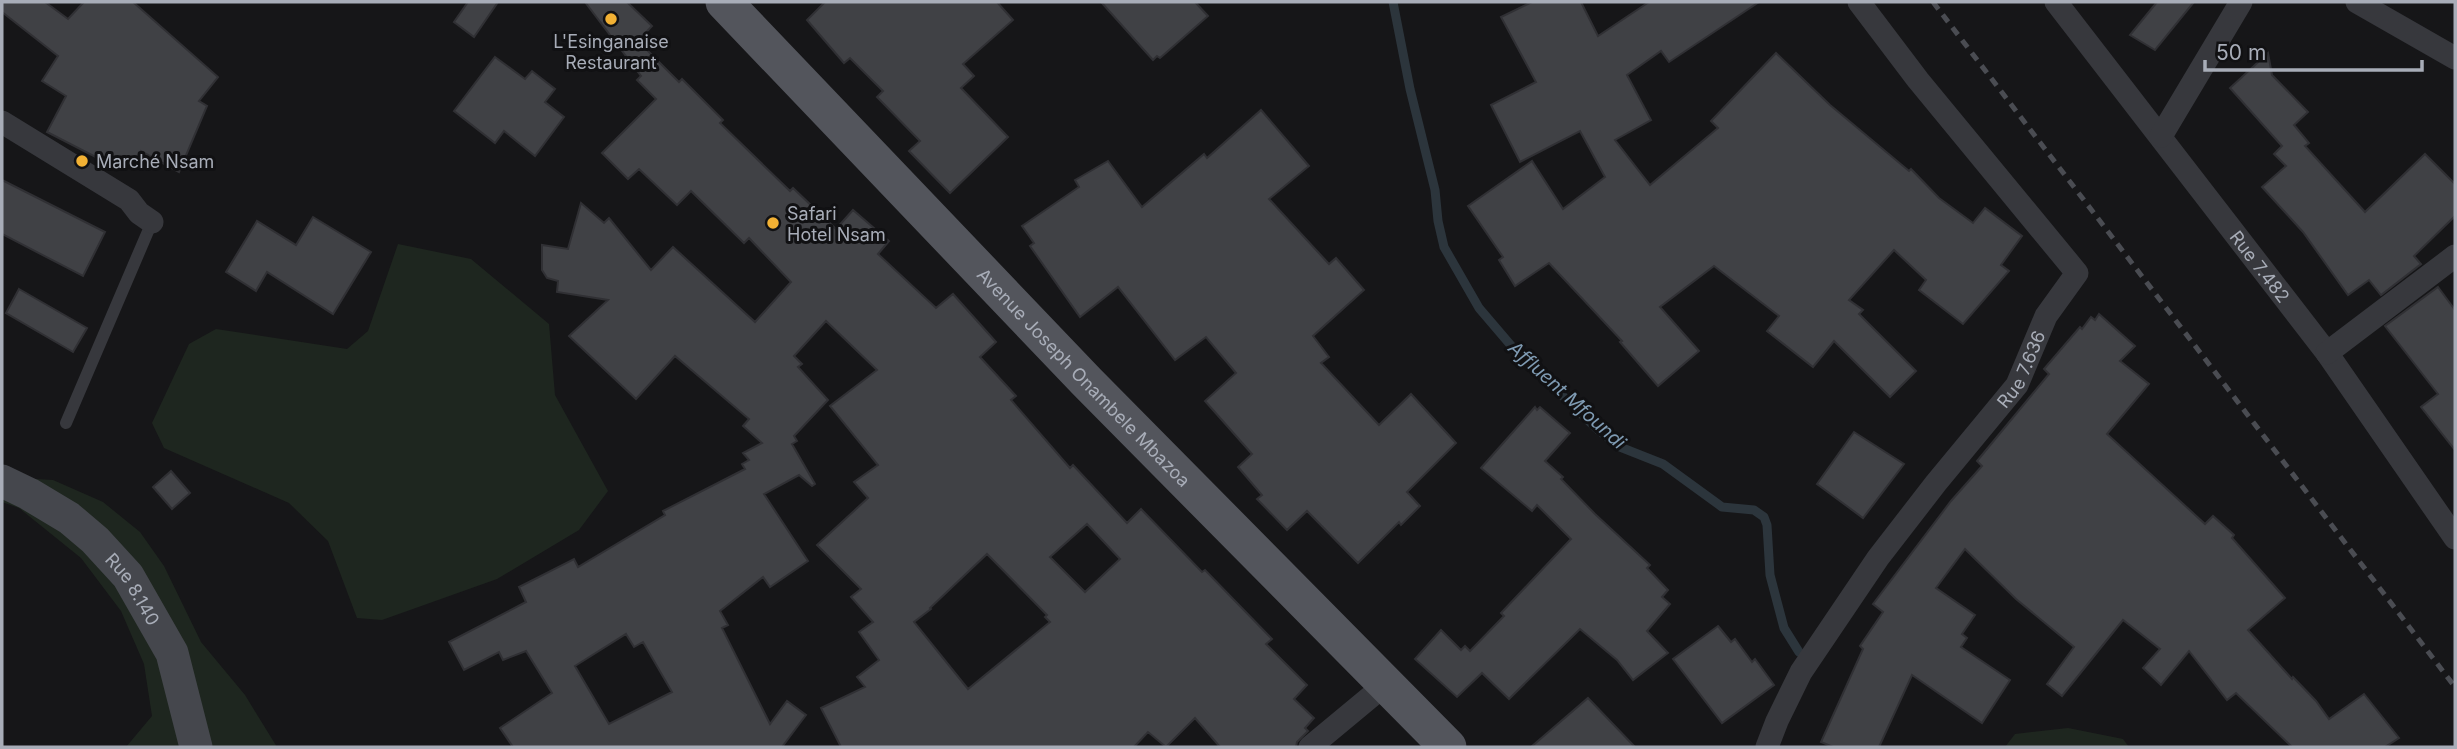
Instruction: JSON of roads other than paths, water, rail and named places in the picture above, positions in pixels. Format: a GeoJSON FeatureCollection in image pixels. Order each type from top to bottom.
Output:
{"type":"FeatureCollection","features":[{"type":"Feature","properties":{"kind":"main road","name":"Avenue Joseph Onambele Mbazoa"},"geometry":{"type":"LineString","coordinates":[[724,2],[1087,382],[1448,747]]}},
{"type":"Feature","properties":{"kind":"main road","name":"Rue 8.140"},"geometry":{"type":"LineString","coordinates":[[2,481],[69,518],[95,540],[128,576],[172,653],[196,747]]}},
{"type":"Feature","properties":{"kind":"street","name":"Rue 7.636"},"geometry":{"type":"LineString","coordinates":[[1767,747],[1801,672],[1878,558],[2017,385],[2046,316],[2077,273],[1918,79],[1859,2]]}},
{"type":"Feature","properties":{"kind":"street","name":"Rue 7.482"},"geometry":{"type":"LineString","coordinates":[[2056,2],[2327,353],[2455,537]]}},
{"type":"Feature","properties":{"kind":"street"},"geometry":{"type":"LineString","coordinates":[[2161,136],[2241,2]]}},
{"type":"Feature","properties":{"kind":"street"},"geometry":{"type":"LineString","coordinates":[[2357,2],[2455,58]]}},
{"type":"Feature","properties":{"kind":"street"},"geometry":{"type":"LineString","coordinates":[[2,122],[129,200],[139,213],[152,222]]}},
{"type":"Feature","properties":{"kind":"street"},"geometry":{"type":"LineString","coordinates":[[2327,353],[2455,256]]}},
{"type":"Feature","properties":{"kind":"street"},"geometry":{"type":"LineString","coordinates":[[1310,747],[1386,684]]}},
{"type":"Feature","properties":{"kind":"lane"},"geometry":{"type":"LineString","coordinates":[[66,423],[152,222]]}},
{"type":"Feature","properties":{"kind":"waterway","name":"Affluent Mfoundi"},"geometry":{"type":"LineString","coordinates":[[1393,2],[1410,89],[1435,190],[1444,247],[1479,308],[1514,349],[1597,429],[1620,447],[1663,464],[1722,507],[1754,510],[1764,517],[1767,525],[1770,575],[1784,628],[1799,652]]}},
{"type":"Feature","properties":{"kind":"railway"},"geometry":{"type":"LineString","coordinates":[[1933,2],[2455,687]]}},
{"type":"Feature","properties":{"kind":"place","name":"L'Esinganaise Restaurant"},"geometry":{"type":"Point","coordinates":[611,19]}},
{"type":"Feature","properties":{"kind":"place","name":"Marché Nsam"},"geometry":{"type":"Point","coordinates":[82,161]}},
{"type":"Feature","properties":{"kind":"place","name":"Safari Hotel Nsam"},"geometry":{"type":"Point","coordinates":[773,223]}}]}
